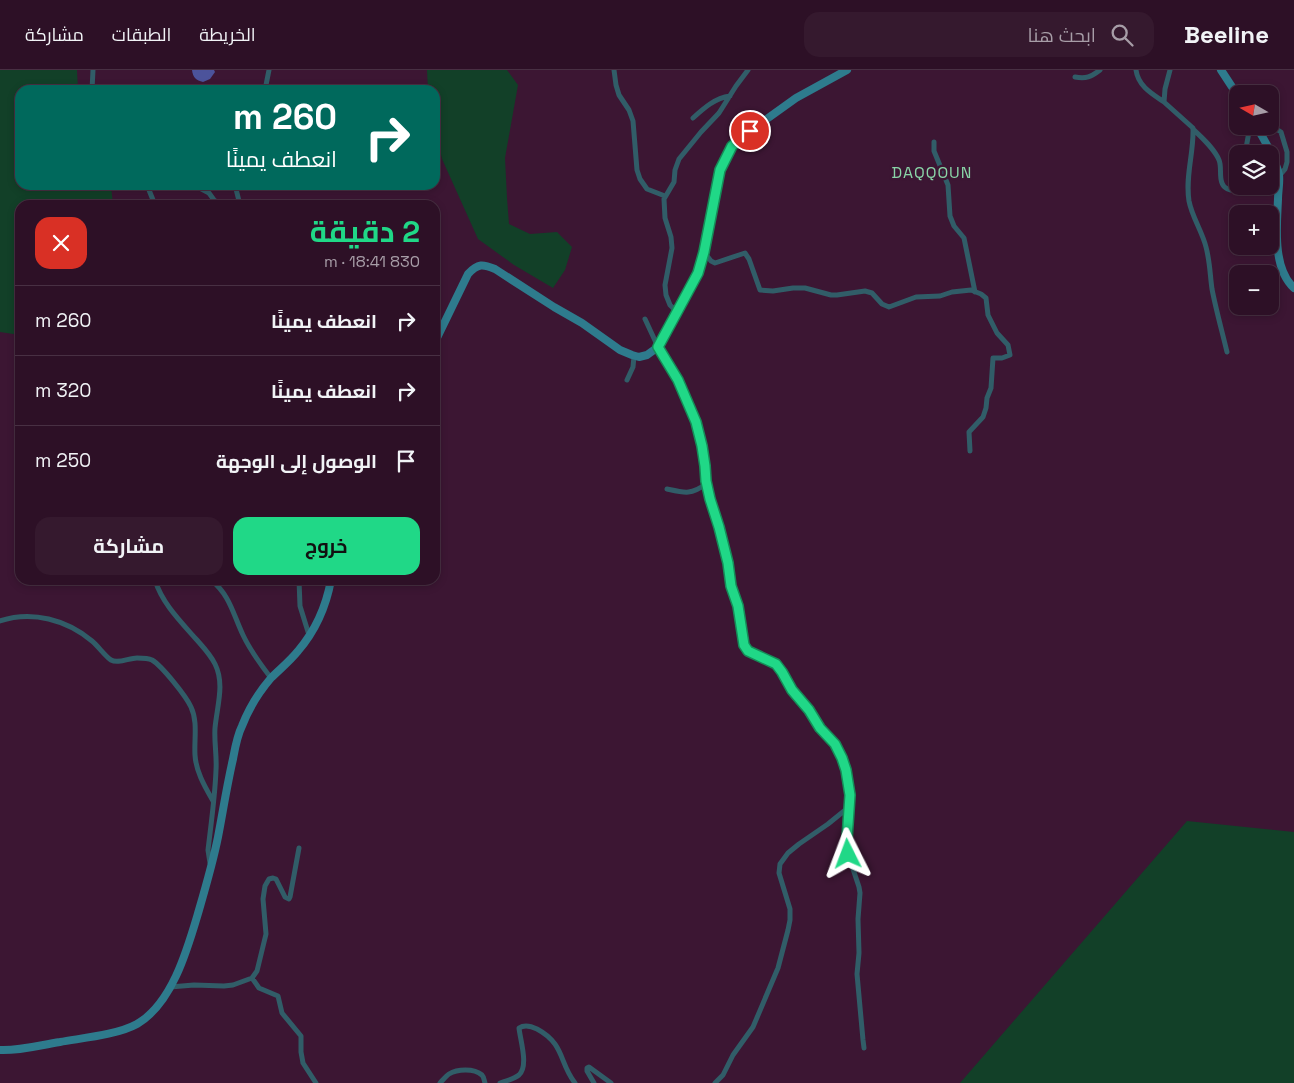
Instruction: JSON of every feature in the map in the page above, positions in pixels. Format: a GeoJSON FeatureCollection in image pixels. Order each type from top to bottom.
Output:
{"type":"FeatureCollection","features":[{"type":"Feature","properties":{"kind":"main road"},"geometry":{"type":"LineString","coordinates":[[440,332],[468,274],[473,268],[485,265],[495,269],[582,323],[620,350],[639,357],[647,355],[658,347],[698,273],[720,170],[732,146],[796,98],[847,70]]}},
{"type":"Feature","properties":{"kind":"main road"},"geometry":{"type":"LineString","coordinates":[[1221,70],[1231,85]]}},
{"type":"Feature","properties":{"kind":"main road"},"geometry":{"type":"LineString","coordinates":[[1278,195],[1277,236],[1279,258],[1289,284],[1294,288]]}},
{"type":"Feature","properties":{"kind":"main road"},"geometry":{"type":"LineString","coordinates":[[0,1050],[86,1038],[136,1024],[153,1010],[170,988],[186,949],[210,871],[218,838],[228,778],[242,724],[255,699],[271,678],[298,652],[309,636],[323,611],[330,585]]}},
{"type":"Feature","properties":{"kind":"street"},"geometry":{"type":"LineString","coordinates":[[92,85],[93,70]]}},
{"type":"Feature","properties":{"kind":"street"},"geometry":{"type":"LineString","coordinates":[[266,85],[269,70]]}},
{"type":"Feature","properties":{"kind":"street"},"geometry":{"type":"LineString","coordinates":[[614,70],[619,94],[629,110],[633,121],[637,170],[640,179],[647,188],[665,196]]}},
{"type":"Feature","properties":{"kind":"street"},"geometry":{"type":"LineString","coordinates":[[677,312],[670,305],[666,295],[665,285],[672,248],[671,237],[665,218],[665,196],[674,182],[675,170],[679,159],[719,113],[748,70]]}},
{"type":"Feature","properties":{"kind":"street"},"geometry":{"type":"LineString","coordinates":[[1075,77],[1083,78],[1094,75],[1100,70]]}},
{"type":"Feature","properties":{"kind":"street"},"geometry":{"type":"LineString","coordinates":[[1136,70],[1143,87],[1164,102],[1193,128],[1211,148],[1220,161],[1222,183],[1229,190]]}},
{"type":"Feature","properties":{"kind":"street"},"geometry":{"type":"LineString","coordinates":[[1164,102],[1170,70]]}},
{"type":"Feature","properties":{"kind":"street"},"geometry":{"type":"LineString","coordinates":[[693,118],[712,102],[722,97],[730,96]]}},
{"type":"Feature","properties":{"kind":"street"},"geometry":{"type":"LineString","coordinates":[[1193,128],[1188,185],[1189,201],[1206,246],[1212,275],[1212,288],[1227,352]]}},
{"type":"Feature","properties":{"kind":"street"},"geometry":{"type":"LineString","coordinates":[[1279,131],[1287,152],[1287,162],[1285,169],[1279,176]]}},
{"type":"Feature","properties":{"kind":"street"},"geometry":{"type":"LineString","coordinates":[[934,142],[934,151],[948,185],[950,216],[954,226],[964,238],[975,292]]}},
{"type":"Feature","properties":{"kind":"street"},"geometry":{"type":"LineString","coordinates":[[203,190],[214,200]]}},
{"type":"Feature","properties":{"kind":"street"},"geometry":{"type":"LineString","coordinates":[[704,252],[715,263],[745,253],[760,290],[773,291],[804,288],[831,295],[865,291],[872,293],[882,304],[889,307],[916,297],[940,296],[971,290],[981,294],[986,298],[988,315],[997,333],[1008,345],[1010,355],[994,358],[991,388],[983,417],[969,432],[970,451]]}},
{"type":"Feature","properties":{"kind":"street"},"geometry":{"type":"LineString","coordinates":[[645,319],[658,347],[678,380],[696,422],[702,446],[706,484],[728,563],[731,586],[738,606],[744,645],[748,651],[776,664],[792,690],[809,710],[820,728],[835,744],[846,770],[850,795],[847,839],[848,854],[860,893],[857,974],[864,1048]]}},
{"type":"Feature","properties":{"kind":"street"},"geometry":{"type":"LineString","coordinates":[[627,380],[633,367],[634,356]]}},
{"type":"Feature","properties":{"kind":"street"},"geometry":{"type":"LineString","coordinates":[[667,490],[683,493],[697,491],[706,484]]}},
{"type":"Feature","properties":{"kind":"street"},"geometry":{"type":"LineString","coordinates":[[157,585],[163,599],[209,654],[215,663],[219,676],[220,691],[215,736],[216,770],[208,850],[210,871]]}},
{"type":"Feature","properties":{"kind":"street"},"geometry":{"type":"LineString","coordinates":[[216,585],[223,592],[238,622],[242,635],[252,652],[271,678]]}},
{"type":"Feature","properties":{"kind":"street"},"geometry":{"type":"LineString","coordinates":[[299,585],[300,606],[309,636]]}},
{"type":"Feature","properties":{"kind":"street"},"geometry":{"type":"LineString","coordinates":[[0,621],[32,616],[60,622],[78,630],[95,643],[114,662],[140,658],[150,659],[157,664],[185,696],[193,710],[197,769],[213,801]]}},
{"type":"Feature","properties":{"kind":"street"},"geometry":{"type":"LineString","coordinates":[[715,1083],[723,1075],[733,1055],[751,1032],[778,968],[790,920],[790,909],[779,873],[782,859],[793,848],[849,807]]}},
{"type":"Feature","properties":{"kind":"street"},"geometry":{"type":"LineString","coordinates":[[170,988],[194,984],[233,985],[252,978],[257,971],[266,934],[263,899],[266,882],[268,879],[276,879],[285,897],[289,899],[299,848]]}},
{"type":"Feature","properties":{"kind":"street"},"geometry":{"type":"LineString","coordinates":[[252,978],[259,988],[278,996],[282,1013],[301,1036],[303,1063],[316,1083]]}},
{"type":"Feature","properties":{"kind":"street"},"geometry":{"type":"LineString","coordinates":[[500,1083],[518,1076],[523,1070],[519,1028],[524,1025],[546,1034],[555,1043],[575,1083]]}},
{"type":"Feature","properties":{"kind":"street"},"geometry":{"type":"LineString","coordinates":[[594,1083],[587,1071],[589,1067],[611,1083]]}},
{"type":"Feature","properties":{"kind":"street"},"geometry":{"type":"LineString","coordinates":[[440,1083],[450,1074],[466,1070],[483,1076],[485,1083]]}},
{"type":"Feature","properties":{"kind":"green space"},"geometry":{"type":"Polygon","coordinates":[[[0,70],[77,70],[78,85],[15,85],[15,190],[112,190],[112,200],[15,200],[15,334],[0,332],[0,70]]]}},
{"type":"Feature","properties":{"kind":"green space"},"geometry":{"type":"Polygon","coordinates":[[[427,70],[507,70],[518,85],[505,158],[509,224],[530,234],[557,232],[572,247],[565,270],[553,288],[514,265],[478,239],[442,159],[440,150],[440,85],[428,85],[427,70]]]}},
{"type":"Feature","properties":{"kind":"green space"},"geometry":{"type":"Polygon","coordinates":[[[1187,821],[1294,832],[1294,1083],[960,1083],[1187,821]]]}},
{"type":"Feature","properties":{"kind":"water"},"geometry":{"type":"Polygon","coordinates":[[[192,70],[214,70],[215,72],[210,79],[203,82],[195,78],[192,70]]]}},
{"type":"Feature","properties":{"kind":"district","name":"DAQQOUN"},"geometry":{"type":"Point","coordinates":[932,172]}},
{"type":"Feature","properties":{"kind":"route"},"geometry":{"type":"LineString","coordinates":[[750,131],[732,146],[725,158],[720,170],[698,273],[658,347],[678,380],[696,422],[702,446],[706,481],[728,563],[731,586],[738,606],[744,645],[748,651],[776,664],[792,690],[809,710],[820,728],[835,744],[842,758],[850,795],[847,822],[848,854]]}}]}
